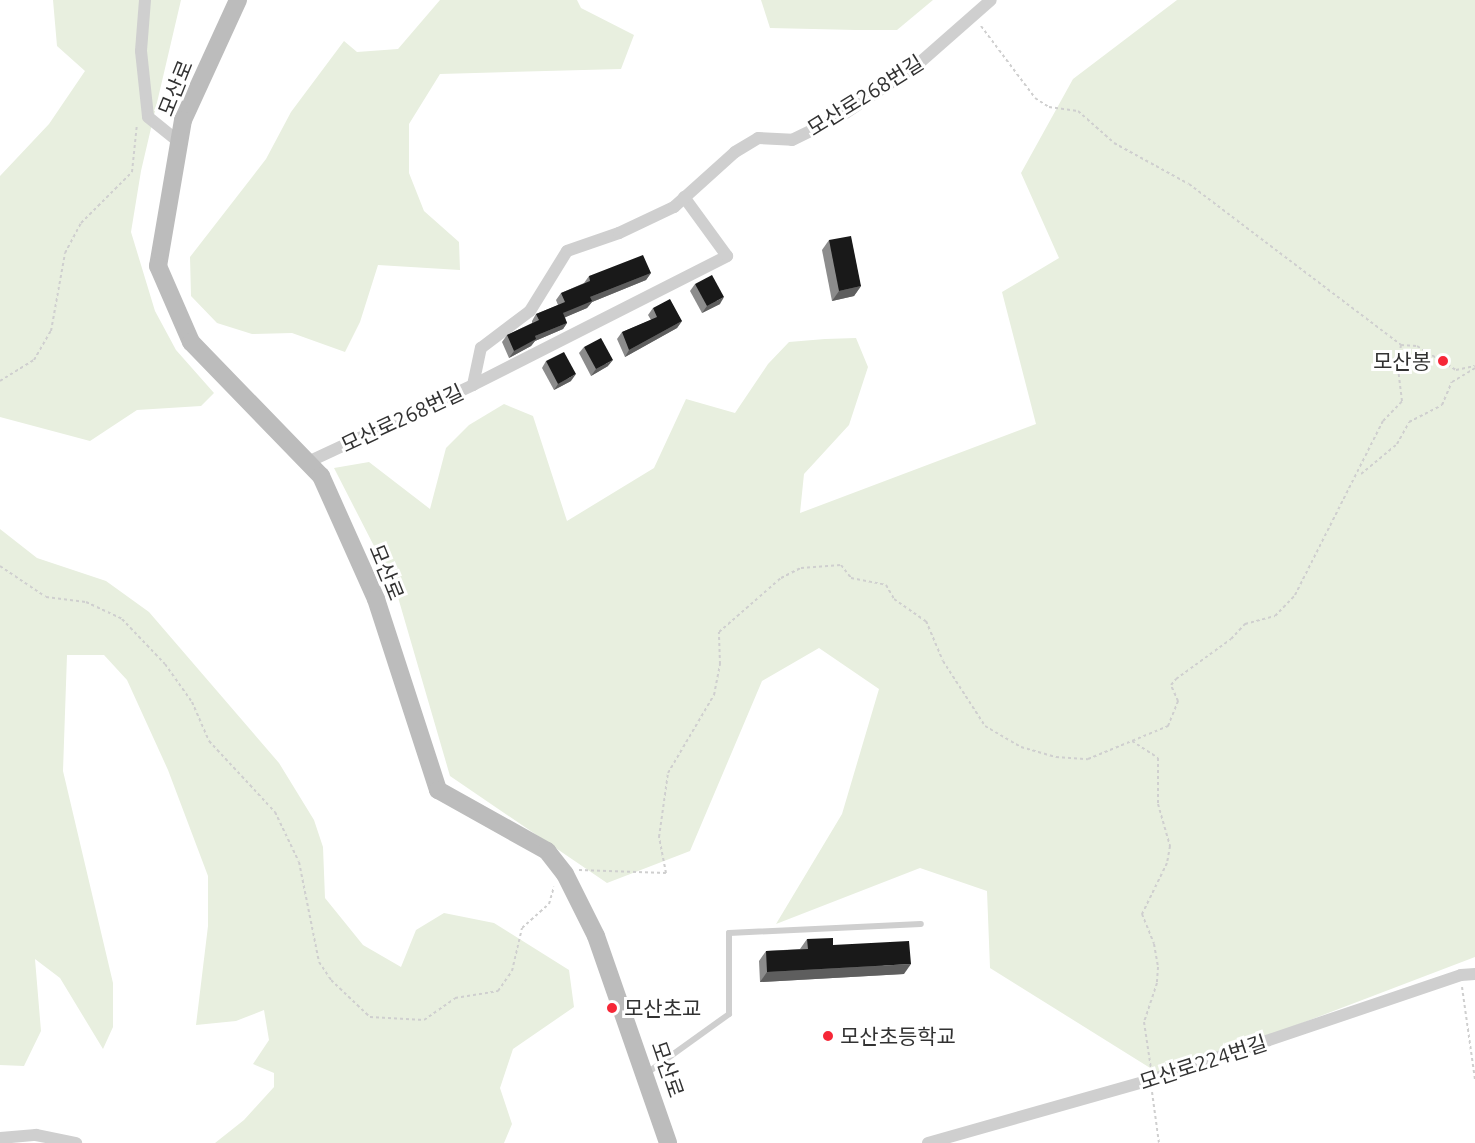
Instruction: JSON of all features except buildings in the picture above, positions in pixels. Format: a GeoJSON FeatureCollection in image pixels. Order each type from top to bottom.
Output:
{"type":"FeatureCollection","features":[{"type":"Feature","properties":{"kind":"street"},"geometry":{"type":"LineString","coordinates":[[145,0],[141,51],[148,117],[179,142]]}},
{"type":"Feature","properties":{"kind":"street","name":"모산로"},"geometry":{"type":"LineString","coordinates":[[238,0],[183,120],[158,266],[191,342],[321,476],[376,599],[438,790],[547,851],[565,874],[596,936],[646,1074],[668,1143]]}},
{"type":"Feature","properties":{"kind":"street","name":"모산로268번길"},"geometry":{"type":"LineString","coordinates":[[308,462],[473,385],[481,348],[530,311],[567,251],[620,233],[674,207],[735,152],[758,138],[792,140],[841,116],[917,65],[991,0]]}},
{"type":"Feature","properties":{"kind":"street"},"geometry":{"type":"LineString","coordinates":[[473,385],[727,256],[684,197]]}},
{"type":"Feature","properties":{"kind":"street","name":"모산로224번길"},"geometry":{"type":"LineString","coordinates":[[928,1143],[1151,1080],[1461,975],[1475,974]]}},
{"type":"Feature","properties":{"kind":"street"},"geometry":{"type":"LineString","coordinates":[[0,1138],[36,1135],[76,1143]]}},
{"type":"Feature","properties":{"kind":"lane"},"geometry":{"type":"LineString","coordinates":[[646,1074],[729,1014],[729,933],[921,924]]}},
{"type":"Feature","properties":{"kind":"path"},"geometry":{"type":"LineString","coordinates":[[974,15],[1035,98],[1049,107],[1078,111],[1114,143],[1189,184],[1401,345],[1417,346],[1456,370],[1475,367]]}},
{"type":"Feature","properties":{"kind":"path"},"geometry":{"type":"LineString","coordinates":[[0,381],[34,360],[51,332],[62,264],[72,237],[81,223],[132,172],[136,116]]}},
{"type":"Feature","properties":{"kind":"path"},"geometry":{"type":"LineString","coordinates":[[0,566],[46,597],[86,602],[122,619],[165,664],[192,702],[209,741],[275,812],[299,862],[319,962],[332,980],[370,1017],[424,1020],[455,998],[498,991],[512,971],[522,928],[544,909],[555,884],[573,869],[666,873],[659,837],[668,773],[714,695],[720,664],[719,632],[781,578],[801,568],[842,566],[851,578],[886,585],[894,599],[926,621],[953,677],[986,726],[1000,738],[1034,752],[1080,759],[1132,741],[1171,722],[1178,701],[1171,685],[1176,679],[1231,639],[1245,624],[1275,615],[1287,606],[1359,476],[1383,421],[1402,401],[1398,366],[1401,345]]}},
{"type":"Feature","properties":{"kind":"path"},"geometry":{"type":"LineString","coordinates":[[1359,476],[1397,444],[1410,422],[1442,405],[1452,382],[1475,367]]}},
{"type":"Feature","properties":{"kind":"path"},"geometry":{"type":"LineString","coordinates":[[1132,741],[1158,758],[1158,804],[1170,846],[1167,863],[1142,914],[1154,944],[1158,967],[1157,983],[1144,1022],[1159,1143]]}},
{"type":"Feature","properties":{"kind":"path"},"geometry":{"type":"LineString","coordinates":[[1461,975],[1475,1080]]}},
{"type":"Feature","properties":{"kind":"green space"},"geometry":{"type":"Polygon","coordinates":[[[53,0],[181,0],[141,171],[131,232],[155,311],[176,350],[214,393],[201,406],[137,410],[90,441],[0,417],[0,176],[49,124],[85,71],[57,46],[53,0]]]}},
{"type":"Feature","properties":{"kind":"green space"},"geometry":{"type":"Polygon","coordinates":[[[440,0],[577,0],[581,8],[634,35],[621,69],[440,74],[409,124],[409,173],[424,211],[459,242],[460,270],[378,265],[360,322],[345,352],[292,333],[252,334],[217,323],[191,296],[190,257],[266,159],[291,112],[344,41],[357,52],[398,49],[440,0]]]}},
{"type":"Feature","properties":{"kind":"green space"},"geometry":{"type":"Polygon","coordinates":[[[761,0],[933,0],[897,30],[856,30],[770,28],[761,0]]]}},
{"type":"Feature","properties":{"kind":"green space"},"geometry":{"type":"Polygon","coordinates":[[[1177,0],[1475,0],[1475,957],[1163,1076],[990,968],[987,891],[920,868],[776,924],[842,814],[879,689],[819,648],[762,681],[690,851],[607,883],[450,776],[395,587],[334,468],[369,462],[430,509],[446,448],[469,425],[504,404],[533,416],[567,521],[654,468],[686,399],[735,413],[768,364],[789,342],[825,339],[856,338],[868,367],[849,425],[804,474],[800,513],[1036,424],[1002,292],[1059,258],[1021,173],[1073,79],[1177,0]]]}},
{"type":"Feature","properties":{"kind":"green space"},"geometry":{"type":"Polygon","coordinates":[[[0,529],[37,558],[106,581],[149,612],[279,763],[314,820],[323,847],[325,898],[363,945],[401,967],[416,930],[444,913],[494,923],[569,970],[574,1007],[513,1049],[500,1088],[512,1124],[504,1143],[215,1143],[244,1120],[274,1087],[274,1073],[253,1064],[269,1040],[264,1010],[236,1021],[196,1025],[208,926],[208,876],[168,770],[127,680],[104,655],[67,655],[63,771],[113,983],[113,1027],[103,1049],[60,978],[35,959],[41,1031],[24,1066],[0,1065],[0,529]]]}},
{"type":"Feature","properties":{"kind":"place","name":"모산봉"},"geometry":{"type":"Point","coordinates":[1443,361]}},
{"type":"Feature","properties":{"kind":"place","name":"모산초교"},"geometry":{"type":"Point","coordinates":[612,1008]}},
{"type":"Feature","properties":{"kind":"place","name":"모산초등학교"},"geometry":{"type":"Point","coordinates":[828,1036]}}]}
